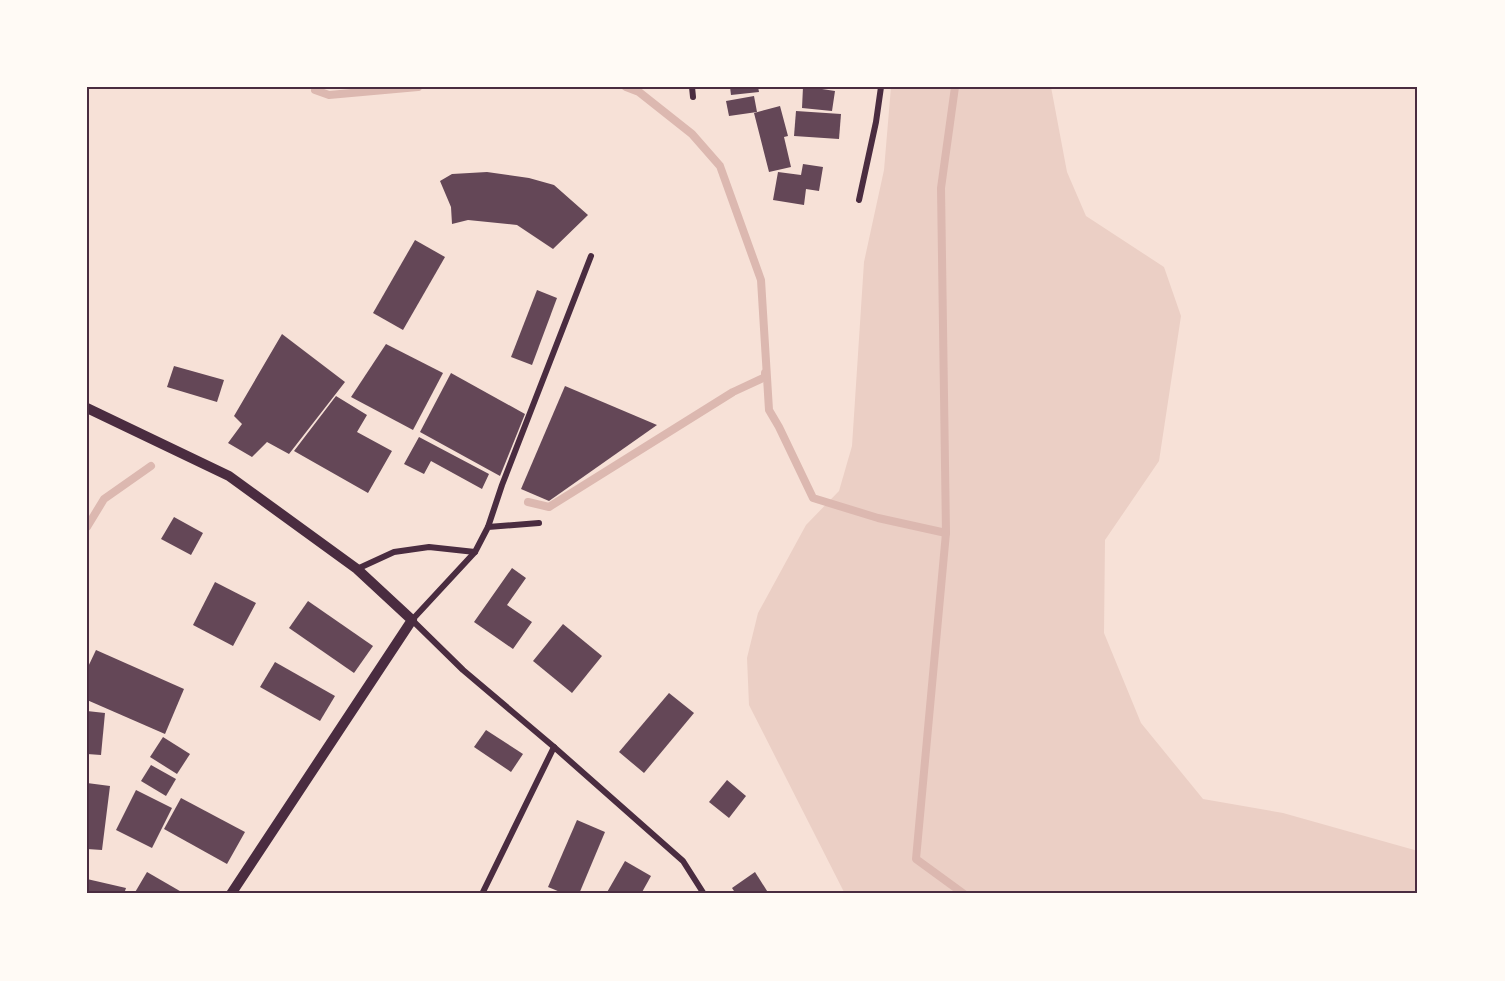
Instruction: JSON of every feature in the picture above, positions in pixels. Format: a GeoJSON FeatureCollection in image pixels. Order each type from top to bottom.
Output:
{"type":"FeatureCollection","features":[{"type":"Feature","properties":{"kind":"street"},"geometry":{"type":"LineString","coordinates":[[692,87],[693,97]]}},
{"type":"Feature","properties":{"kind":"street"},"geometry":{"type":"LineString","coordinates":[[859,200],[881,87]]}},
{"type":"Feature","properties":{"kind":"street"},"geometry":{"type":"LineString","coordinates":[[231,894],[412,620],[475,552],[488,527],[502,485],[591,256]]}},
{"type":"Feature","properties":{"kind":"street"},"geometry":{"type":"LineString","coordinates":[[87,408],[229,476],[357,569],[463,670],[683,861],[704,894]]}},
{"type":"Feature","properties":{"kind":"street"},"geometry":{"type":"LineString","coordinates":[[488,527],[539,523]]}},
{"type":"Feature","properties":{"kind":"street"},"geometry":{"type":"LineString","coordinates":[[357,569],[394,552],[429,547],[475,552]]}},
{"type":"Feature","properties":{"kind":"street"},"geometry":{"type":"LineString","coordinates":[[482,894],[554,747]]}},
{"type":"Feature","properties":{"kind":"shaded area"},"geometry":{"type":"Polygon","coordinates":[[[891,87],[1051,87],[1067,172],[1086,216],[1164,267],[1181,316],[1159,461],[1105,540],[1104,633],[1141,723],[1203,799],[1283,813],[1418,851],[1418,894],[845,894],[749,705],[747,658],[758,613],[806,525],[839,491],[852,446],[864,262],[884,170],[891,87]]]}},
{"type":"Feature","properties":{"kind":"building"},"geometry":{"type":"Polygon","coordinates":[[[730,87],[758,87],[759,92],[731,95],[730,87]]]}},
{"type":"Feature","properties":{"kind":"building"},"geometry":{"type":"Polygon","coordinates":[[[803,87],[822,87],[822,89],[835,91],[832,111],[802,108],[803,87]]]}},
{"type":"Feature","properties":{"kind":"building"},"geometry":{"type":"Polygon","coordinates":[[[754,96],[757,112],[729,116],[726,101],[754,96]]]}},
{"type":"Feature","properties":{"kind":"building"},"geometry":{"type":"Polygon","coordinates":[[[780,106],[788,136],[784,137],[791,167],[769,172],[754,113],[780,106]]]}},
{"type":"Feature","properties":{"kind":"building"},"geometry":{"type":"Polygon","coordinates":[[[796,111],[841,114],[839,139],[794,136],[796,111]]]}},
{"type":"Feature","properties":{"kind":"building"},"geometry":{"type":"Polygon","coordinates":[[[803,164],[823,167],[819,191],[806,189],[804,205],[773,200],[778,172],[801,175],[803,164]]]}},
{"type":"Feature","properties":{"kind":"building"},"geometry":{"type":"Polygon","coordinates":[[[487,172],[529,178],[554,185],[588,215],[553,249],[517,225],[468,220],[452,224],[451,207],[440,181],[452,174],[487,172]]]}},
{"type":"Feature","properties":{"kind":"building"},"geometry":{"type":"Polygon","coordinates":[[[415,240],[445,257],[403,330],[373,313],[415,240]]]}},
{"type":"Feature","properties":{"kind":"building"},"geometry":{"type":"Polygon","coordinates":[[[537,290],[557,298],[532,365],[511,357],[537,290]]]}},
{"type":"Feature","properties":{"kind":"building"},"geometry":{"type":"Polygon","coordinates":[[[282,334],[345,382],[289,454],[267,442],[252,457],[228,443],[242,424],[234,416],[282,334]]]}},
{"type":"Feature","properties":{"kind":"building"},"geometry":{"type":"Polygon","coordinates":[[[386,344],[443,373],[413,430],[351,397],[386,344]]]}},
{"type":"Feature","properties":{"kind":"building"},"geometry":{"type":"Polygon","coordinates":[[[174,366],[224,380],[217,402],[167,387],[174,366]]]}},
{"type":"Feature","properties":{"kind":"building"},"geometry":{"type":"Polygon","coordinates":[[[451,373],[525,414],[500,476],[420,432],[451,373]]]}},
{"type":"Feature","properties":{"kind":"building"},"geometry":{"type":"Polygon","coordinates":[[[565,386],[657,425],[549,501],[521,489],[565,386]]]}},
{"type":"Feature","properties":{"kind":"building"},"geometry":{"type":"Polygon","coordinates":[[[336,396],[367,415],[357,432],[392,451],[368,493],[294,451],[336,396]]]}},
{"type":"Feature","properties":{"kind":"building"},"geometry":{"type":"Polygon","coordinates":[[[419,437],[489,474],[482,489],[431,461],[424,474],[404,464],[419,437]]]}},
{"type":"Feature","properties":{"kind":"building"},"geometry":{"type":"Polygon","coordinates":[[[174,517],[203,533],[191,555],[161,539],[174,517]]]}},
{"type":"Feature","properties":{"kind":"building"},"geometry":{"type":"Polygon","coordinates":[[[512,568],[526,578],[507,605],[532,622],[513,649],[474,622],[512,568]]]}},
{"type":"Feature","properties":{"kind":"building"},"geometry":{"type":"Polygon","coordinates":[[[215,582],[256,603],[233,646],[193,625],[215,582]]]}},
{"type":"Feature","properties":{"kind":"building"},"geometry":{"type":"Polygon","coordinates":[[[308,601],[373,646],[354,673],[289,628],[308,601]]]}},
{"type":"Feature","properties":{"kind":"building"},"geometry":{"type":"Polygon","coordinates":[[[563,624],[602,656],[572,693],[533,661],[563,624]]]}},
{"type":"Feature","properties":{"kind":"building"},"geometry":{"type":"Polygon","coordinates":[[[96,650],[184,689],[165,734],[87,700],[87,669],[96,650]]]}},
{"type":"Feature","properties":{"kind":"building"},"geometry":{"type":"Polygon","coordinates":[[[275,662],[335,696],[320,721],[260,687],[275,662]]]}},
{"type":"Feature","properties":{"kind":"building"},"geometry":{"type":"Polygon","coordinates":[[[669,693],[694,713],[644,773],[619,752],[669,693]]]}},
{"type":"Feature","properties":{"kind":"building"},"geometry":{"type":"Polygon","coordinates":[[[87,711],[105,713],[101,755],[87,754],[87,711]]]}},
{"type":"Feature","properties":{"kind":"building"},"geometry":{"type":"Polygon","coordinates":[[[486,730],[523,754],[511,772],[474,747],[486,730]]]}},
{"type":"Feature","properties":{"kind":"building"},"geometry":{"type":"Polygon","coordinates":[[[163,737],[190,754],[177,774],[150,757],[163,737]]]}},
{"type":"Feature","properties":{"kind":"building"},"geometry":{"type":"Polygon","coordinates":[[[151,765],[176,779],[166,796],[141,781],[151,765]]]}},
{"type":"Feature","properties":{"kind":"building"},"geometry":{"type":"Polygon","coordinates":[[[727,780],[746,796],[729,818],[709,802],[727,780]]]}},
{"type":"Feature","properties":{"kind":"building"},"geometry":{"type":"Polygon","coordinates":[[[87,783],[110,786],[102,850],[87,849],[87,783]]]}},
{"type":"Feature","properties":{"kind":"building"},"geometry":{"type":"Polygon","coordinates":[[[136,790],[172,808],[152,848],[116,830],[136,790]]]}},
{"type":"Feature","properties":{"kind":"building"},"geometry":{"type":"Polygon","coordinates":[[[181,798],[245,832],[227,864],[164,829],[181,798]]]}},
{"type":"Feature","properties":{"kind":"building"},"geometry":{"type":"Polygon","coordinates":[[[577,820],[605,832],[579,894],[565,894],[548,887],[577,820]]]}},
{"type":"Feature","properties":{"kind":"building"},"geometry":{"type":"Polygon","coordinates":[[[625,861],[651,876],[641,894],[606,894],[625,861]]]}},
{"type":"Feature","properties":{"kind":"building"},"geometry":{"type":"Polygon","coordinates":[[[147,872],[185,894],[134,894],[147,872]]]}},
{"type":"Feature","properties":{"kind":"building"},"geometry":{"type":"Polygon","coordinates":[[[755,872],[769,894],[736,894],[732,888],[755,872]]]}},
{"type":"Feature","properties":{"kind":"building"},"geometry":{"type":"Polygon","coordinates":[[[87,879],[126,888],[124,894],[87,894],[87,879]]]}},
{"type":"Feature","properties":{"kind":"waterway"},"geometry":{"type":"LineString","coordinates":[[316,87],[315,90],[329,95],[418,87]]}},
{"type":"Feature","properties":{"kind":"waterway"},"geometry":{"type":"LineString","coordinates":[[626,87],[639,92],[692,134],[720,166],[761,280],[769,410],[813,498],[878,518],[946,533]]}},
{"type":"Feature","properties":{"kind":"waterway"},"geometry":{"type":"LineString","coordinates":[[955,87],[941,188],[946,533],[916,859],[964,894]]}},
{"type":"Feature","properties":{"kind":"waterway"},"geometry":{"type":"LineString","coordinates":[[528,502],[549,507],[733,392],[765,377],[765,373]]}},
{"type":"Feature","properties":{"kind":"waterway"},"geometry":{"type":"LineString","coordinates":[[87,527],[104,499],[151,466]]}}]}
